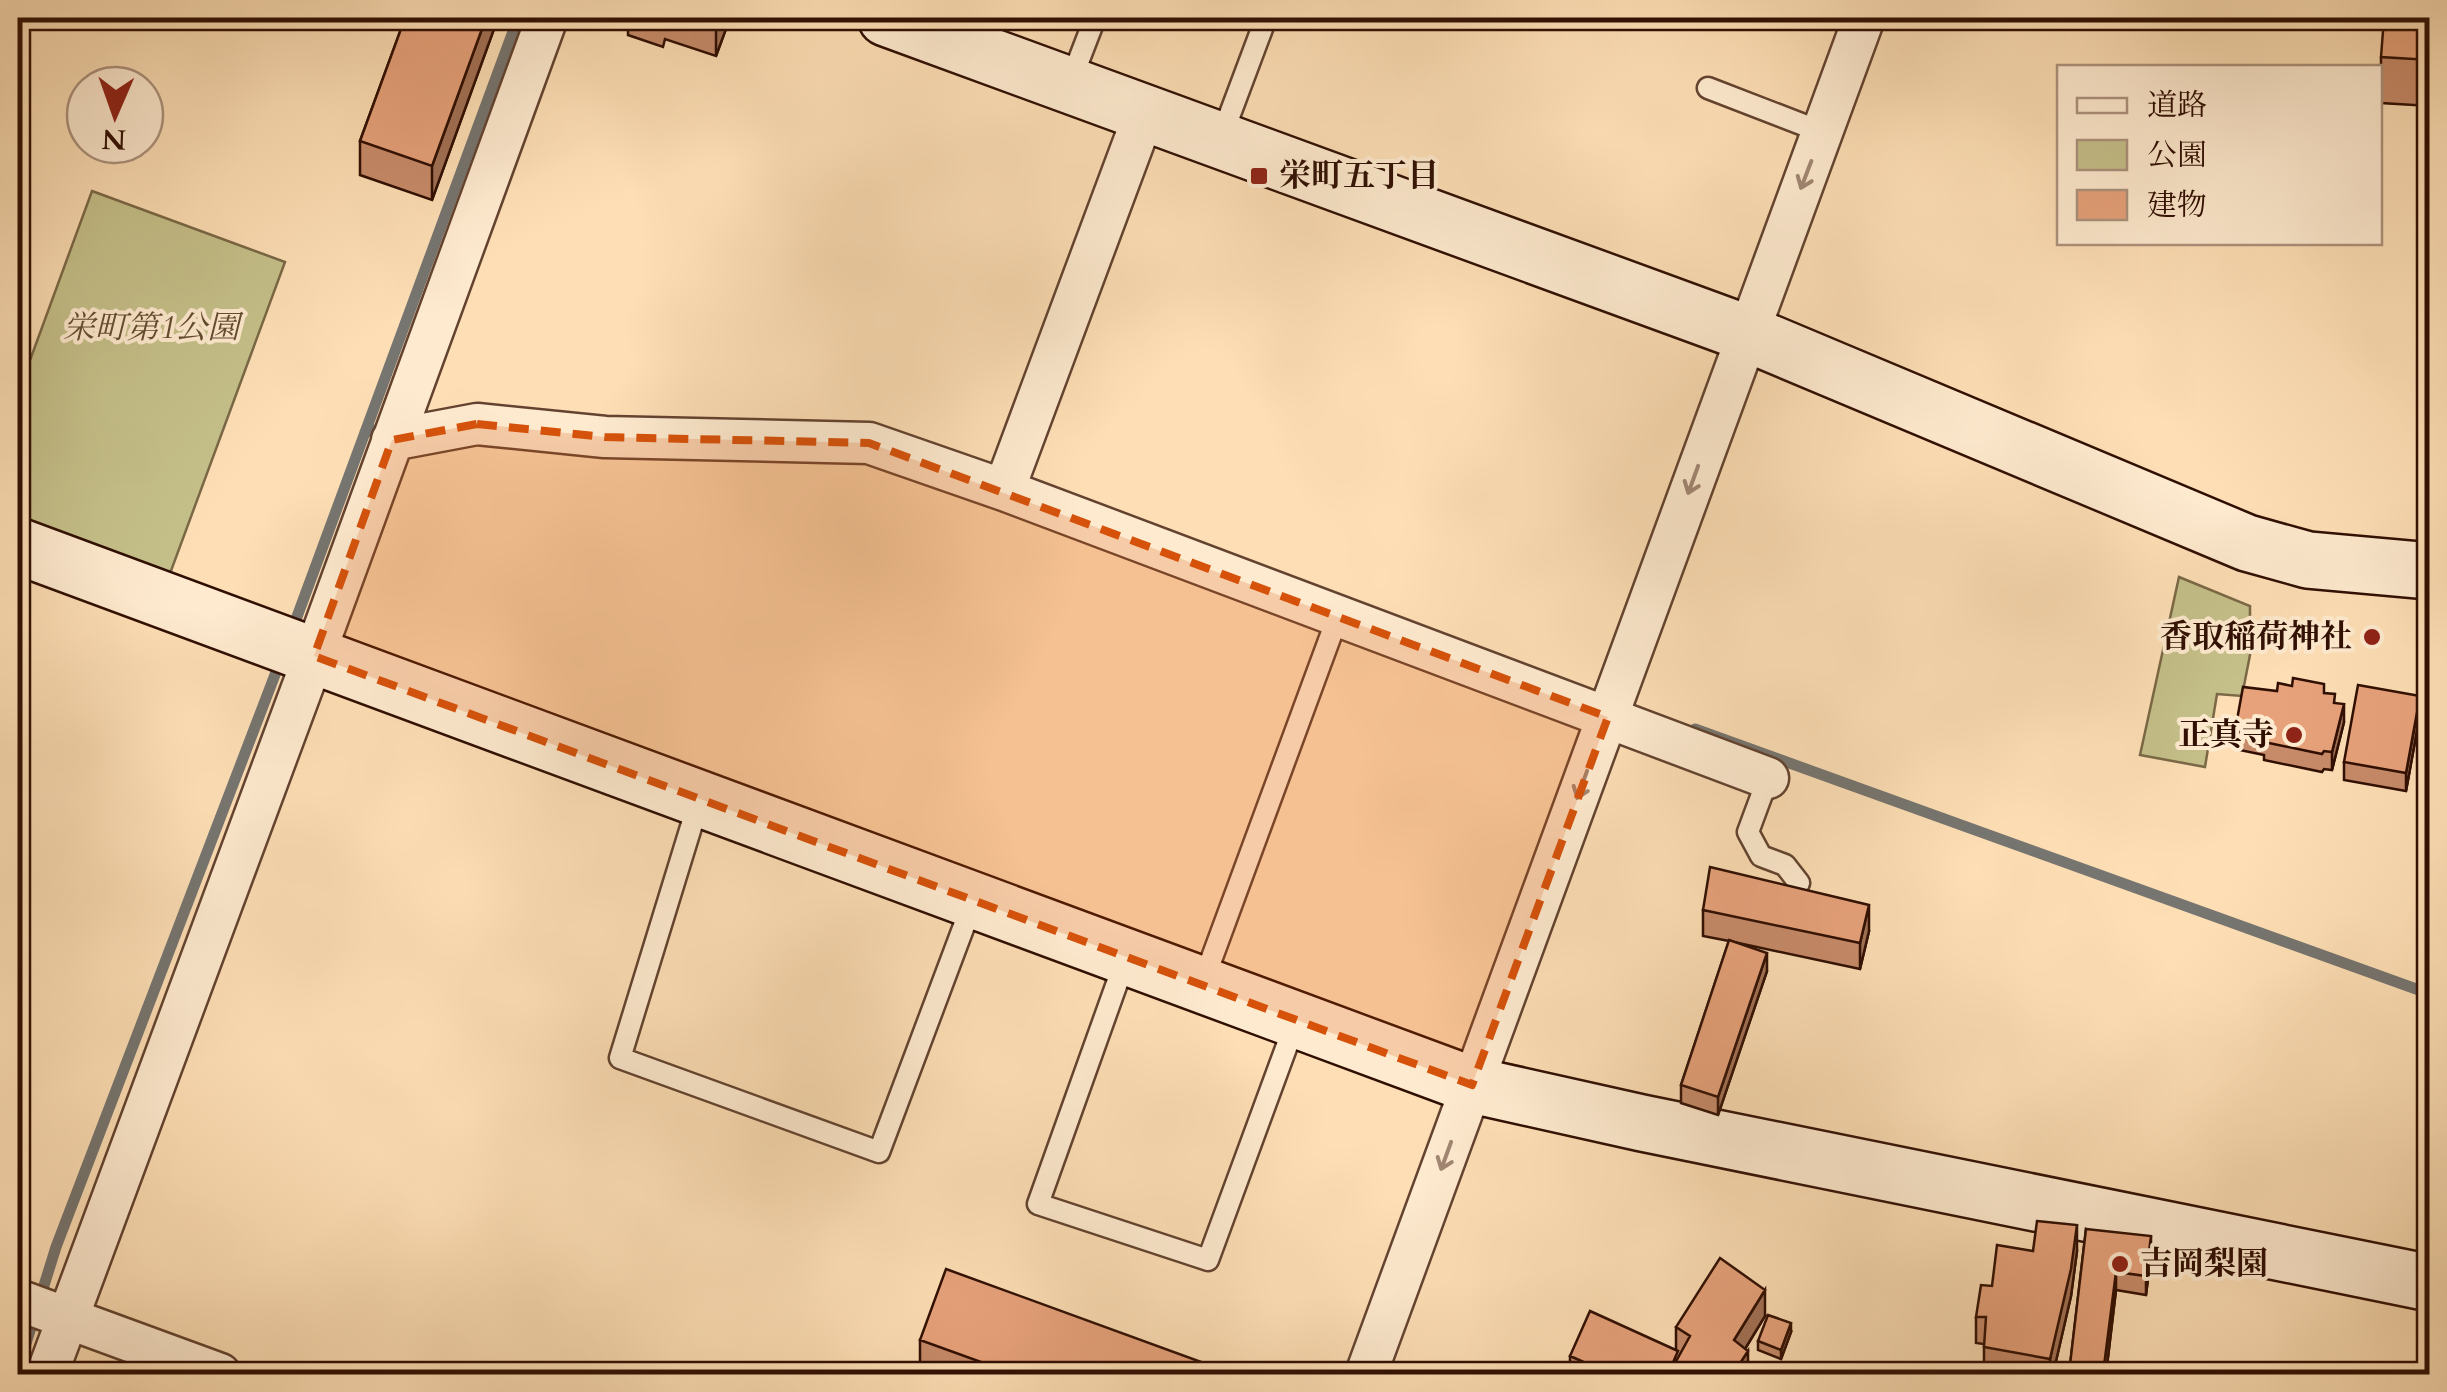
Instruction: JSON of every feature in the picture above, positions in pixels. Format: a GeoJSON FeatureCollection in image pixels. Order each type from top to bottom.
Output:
{"type":"FeatureCollection","features":[{"type":"Feature","properties":{"kind":"street"},"geometry":{"type":"LineString","coordinates":[[47,1374],[291,648],[392,440],[546,18]]}},
{"type":"Feature","properties":{"kind":"street"},"geometry":{"type":"LineString","coordinates":[[886,18],[1746,333],[2246,544],[2308,560],[2430,571]]}},
{"type":"Feature","properties":{"kind":"street"},"geometry":{"type":"LineString","coordinates":[[1366,1374],[1861,18]]}},
{"type":"Feature","properties":{"kind":"street"},"geometry":{"type":"LineString","coordinates":[[1004,490],[1144,112]]}},
{"type":"Feature","properties":{"kind":"street"},"geometry":{"type":"LineString","coordinates":[[392,440],[477,424],[605,437],[868,443],[1004,490],[1768,778]]}},
{"type":"Feature","properties":{"kind":"street"},"geometry":{"type":"LineString","coordinates":[[18,546],[1472,1085],[2430,1284]]}},
{"type":"Feature","properties":{"kind":"street"},"geometry":{"type":"LineString","coordinates":[[18,1300],[220,1374]]}},
{"type":"Feature","properties":{"kind":"lane"},"geometry":{"type":"LineString","coordinates":[[1070,85],[1095,18]]}},
{"type":"Feature","properties":{"kind":"lane"},"geometry":{"type":"LineString","coordinates":[[1220,140],[1266,18]]}},
{"type":"Feature","properties":{"kind":"lane"},"geometry":{"type":"LineString","coordinates":[[1708,88],[1822,132]]}},
{"type":"Feature","properties":{"kind":"lane"},"geometry":{"type":"LineString","coordinates":[[1202,984],[1338,616]]}},
{"type":"Feature","properties":{"kind":"lane"},"geometry":{"type":"LineString","coordinates":[[1768,778],[1748,832],[1761,856],[1785,865],[1799,883]]}},
{"type":"Feature","properties":{"kind":"lane"},"geometry":{"type":"LineString","coordinates":[[699,801],[620,1058],[878,1152],[974,900]]}},
{"type":"Feature","properties":{"kind":"lane"},"geometry":{"type":"LineString","coordinates":[[1127,956],[1038,1204],[1208,1260],[1297,1019]]}},
{"type":"Feature","properties":{"kind":"highlighted area"},"geometry":{"type":"Polygon","coordinates":[[[477,424],[605,437],[869,443],[1608,717],[1472,1085],[314,656],[392,440],[477,424]]]}},
{"type":"Feature","properties":{"kind":"green space","name":"栄町第1公園"},"geometry":{"type":"Polygon","coordinates":[[[92,191],[285,262],[168,579],[18,524],[18,393],[92,191]]]}},
{"type":"Feature","properties":{"kind":"green space"},"geometry":{"type":"Polygon","coordinates":[[[2179,577],[2250,606],[2250,655],[2242,696],[2217,694],[2205,767],[2140,755],[2179,577]]]}},
{"type":"Feature","properties":{"kind":"building"},"geometry":{"type":"Polygon","coordinates":[[[405,18],[486,18],[432,166],[360,141],[405,18]]]}},
{"type":"Feature","properties":{"kind":"building"},"geometry":{"type":"Polygon","coordinates":[[[681,18],[720,18],[716,30],[681,18]]]}},
{"type":"Feature","properties":{"kind":"building"},"geometry":{"type":"Polygon","coordinates":[[[2384,18],[2430,18],[2430,60],[2381,57],[2384,18]]]}},
{"type":"Feature","properties":{"kind":"building"},"geometry":{"type":"Polygon","coordinates":[[[2293,678],[2324,684],[2324,693],[2335,694],[2334,703],[2344,704],[2332,752],[2322,754],[2264,742],[2265,737],[2235,731],[2243,687],[2277,691],[2278,683],[2292,686],[2293,678]]]}},
{"type":"Feature","properties":{"kind":"building"},"geometry":{"type":"Polygon","coordinates":[[[2358,685],[2420,696],[2406,773],[2344,762],[2358,685]]]}},
{"type":"Feature","properties":{"kind":"building"},"geometry":{"type":"Polygon","coordinates":[[[1710,867],[1869,905],[1860,943],[1703,910],[1710,867]]]}},
{"type":"Feature","properties":{"kind":"building"},"geometry":{"type":"Polygon","coordinates":[[[1729,940],[1767,953],[1718,1097],[1681,1085],[1729,940]]]}},
{"type":"Feature","properties":{"kind":"building"},"geometry":{"type":"Polygon","coordinates":[[[2037,1221],[2077,1225],[2050,1359],[1984,1347],[1986,1317],[1976,1317],[1981,1285],[1992,1286],[1997,1245],[2033,1251],[2037,1221]]]}},
{"type":"Feature","properties":{"kind":"building"},"geometry":{"type":"Polygon","coordinates":[[[2086,1229],[2151,1236],[2146,1276],[2116,1272],[2103,1374],[2069,1373],[2086,1229]]]}},
{"type":"Feature","properties":{"kind":"building"},"geometry":{"type":"Polygon","coordinates":[[[1720,1258],[1765,1290],[1734,1340],[1748,1351],[1733,1374],[1687,1374],[1674,1365],[1690,1336],[1676,1327],[1720,1258]]]}},
{"type":"Feature","properties":{"kind":"building"},"geometry":{"type":"Polygon","coordinates":[[[946,1269],[1234,1374],[1014,1374],[920,1340],[946,1269]]]}},
{"type":"Feature","properties":{"kind":"building"},"geometry":{"type":"Polygon","coordinates":[[[1590,1311],[1678,1351],[1668,1374],[1611,1374],[1570,1356],[1590,1311]]]}},
{"type":"Feature","properties":{"kind":"building"},"geometry":{"type":"Polygon","coordinates":[[[1768,1315],[1791,1323],[1781,1350],[1758,1341],[1768,1315]]]}},
{"type":"Feature","properties":{"kind":"waterway"},"geometry":{"type":"LineString","coordinates":[[291,633],[518,18]]}},
{"type":"Feature","properties":{"kind":"waterway"},"geometry":{"type":"LineString","coordinates":[[365,432],[388,428]]}},
{"type":"Feature","properties":{"kind":"waterway"},"geometry":{"type":"LineString","coordinates":[[18,1369],[56,1247],[281,659]]}},
{"type":"Feature","properties":{"kind":"waterway"},"geometry":{"type":"LineString","coordinates":[[1695,729],[2430,994]]}},
{"type":"Feature","properties":{"kind":"place","name":"栄町五丁目"},"geometry":{"type":"Point","coordinates":[1259,176]}},
{"type":"Feature","properties":{"kind":"place","name":"香取稲荷神社"},"geometry":{"type":"Point","coordinates":[2372,637]}},
{"type":"Feature","properties":{"kind":"place","name":"正真寺"},"geometry":{"type":"Point","coordinates":[2294,735]}},
{"type":"Feature","properties":{"kind":"place","name":"吉岡梨園"},"geometry":{"type":"Point","coordinates":[2120,1264]}}]}
